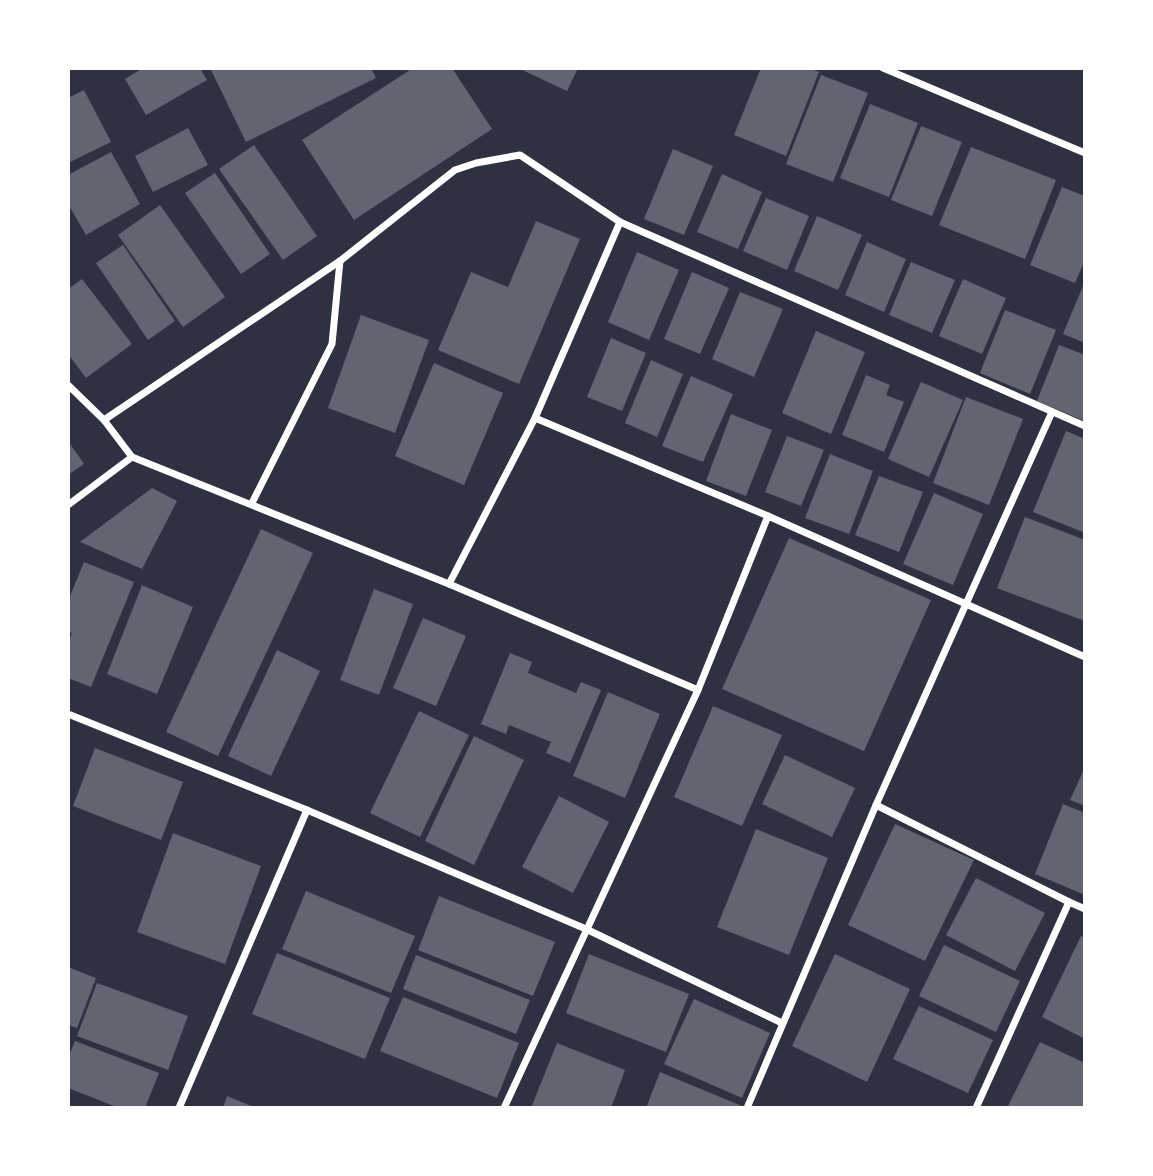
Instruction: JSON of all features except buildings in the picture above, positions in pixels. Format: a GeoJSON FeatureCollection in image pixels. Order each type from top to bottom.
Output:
{"type":"FeatureCollection","features":[{"type":"Feature","properties":{"kind":"street"},"geometry":{"type":"LineString","coordinates":[[883,68],[1085,153]]}},
{"type":"Feature","properties":{"kind":"street"},"geometry":{"type":"LineString","coordinates":[[104,420],[340,261],[455,170],[520,155],[620,222],[1085,426]]}},
{"type":"Feature","properties":{"kind":"street"},"geometry":{"type":"LineString","coordinates":[[449,584],[535,418],[620,222]]}},
{"type":"Feature","properties":{"kind":"street"},"geometry":{"type":"LineString","coordinates":[[252,503],[332,344],[340,261]]}},
{"type":"Feature","properties":{"kind":"street"},"geometry":{"type":"LineString","coordinates":[[68,385],[104,420],[132,457],[449,584],[698,690]]}},
{"type":"Feature","properties":{"kind":"street"},"geometry":{"type":"LineString","coordinates":[[747,1108],[876,805],[1052,412]]}},
{"type":"Feature","properties":{"kind":"street"},"geometry":{"type":"LineString","coordinates":[[535,418],[768,516],[1085,657]]}},
{"type":"Feature","properties":{"kind":"street"},"geometry":{"type":"LineString","coordinates":[[68,505],[132,457]]}},
{"type":"Feature","properties":{"kind":"street"},"geometry":{"type":"LineString","coordinates":[[504,1108],[698,690],[768,516]]}},
{"type":"Feature","properties":{"kind":"street"},"geometry":{"type":"LineString","coordinates":[[69,717],[307,810],[586,929],[782,1023]]}},
{"type":"Feature","properties":{"kind":"street"},"geometry":{"type":"LineString","coordinates":[[876,805],[1085,909]]}},
{"type":"Feature","properties":{"kind":"street"},"geometry":{"type":"LineString","coordinates":[[179,1108],[307,810]]}},
{"type":"Feature","properties":{"kind":"street"},"geometry":{"type":"LineString","coordinates":[[976,1108],[1069,902]]}}]}
